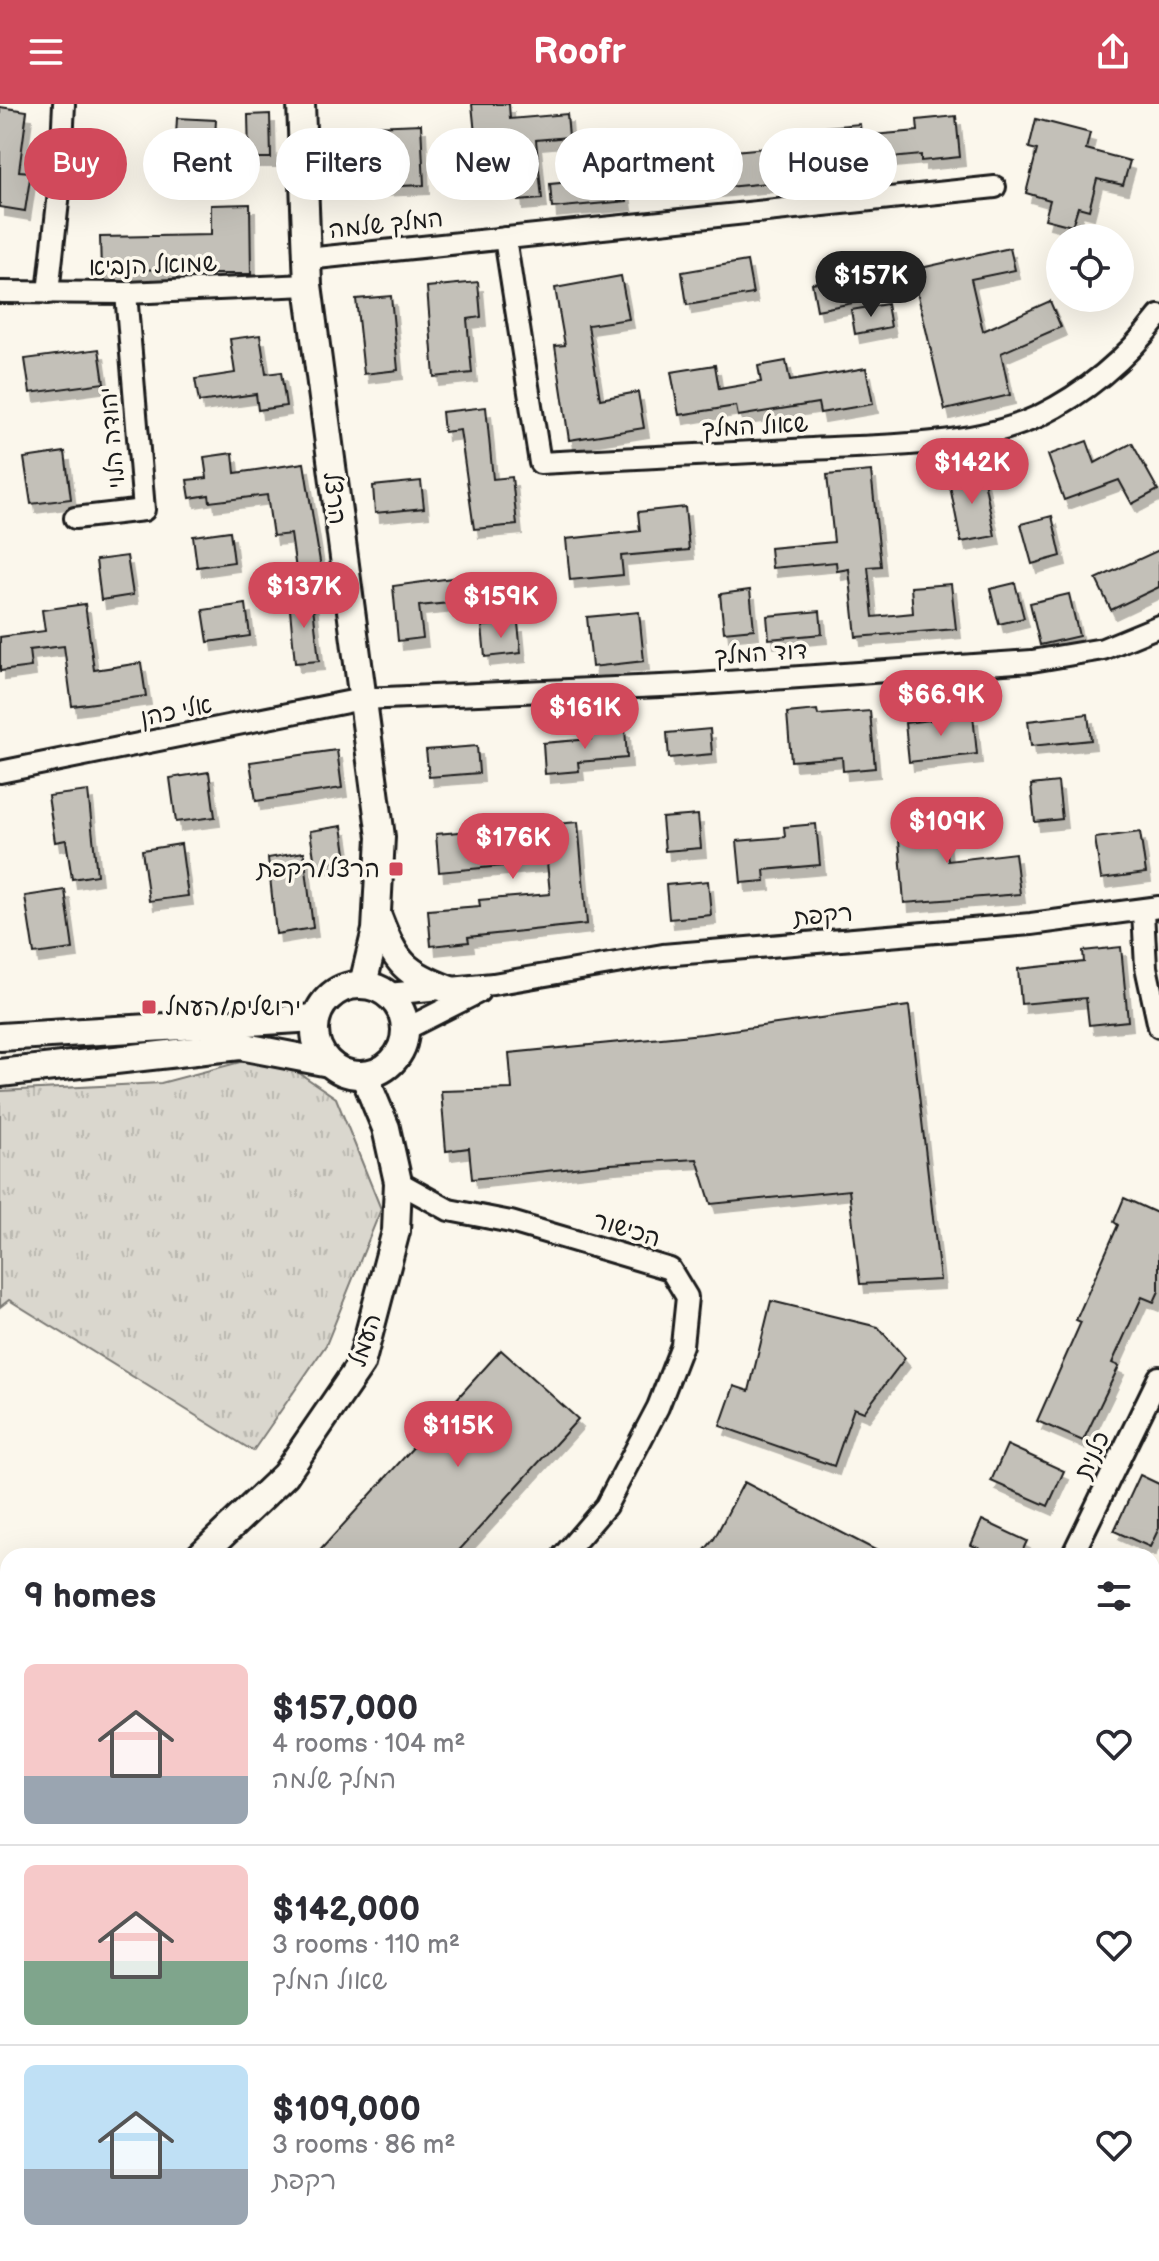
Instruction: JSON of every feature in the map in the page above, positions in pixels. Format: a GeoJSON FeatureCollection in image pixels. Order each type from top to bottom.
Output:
{"type":"FeatureCollection","features":[{"type":"Feature","properties":{"kind":"street"},"geometry":{"type":"LineString","coordinates":[[48,293],[60,183],[64,104]]}},
{"type":"Feature","properties":{"kind":"street","name":"הרצל"},"geometry":{"type":"LineString","coordinates":[[301,104],[308,285],[381,837],[378,916],[363,984]]}},
{"type":"Feature","properties":{"kind":"street","name":"המלך שלמה"},"geometry":{"type":"LineString","coordinates":[[307,259],[995,187]]}},
{"type":"Feature","properties":{"kind":"street","name":"שאול המלך"},"geometry":{"type":"LineString","coordinates":[[505,238],[540,463],[895,444],[967,437],[1036,417],[1090,388],[1138,343],[1159,316]]}},
{"type":"Feature","properties":{"kind":"street","name":"שמואל הנביא"},"geometry":{"type":"LineString","coordinates":[[0,292],[126,293],[308,285]]}},
{"type":"Feature","properties":{"kind":"street","name":"יהודה הלוי"},"geometry":{"type":"LineString","coordinates":[[75,518],[144,510],[126,293]]}},
{"type":"Feature","properties":{"kind":"street","name":"דוד המלך"},"geometry":{"type":"LineString","coordinates":[[362,699],[684,685],[1032,661],[1103,649],[1159,626]]}},
{"type":"Feature","properties":{"kind":"street","name":"אלי כהן"},"geometry":{"type":"LineString","coordinates":[[0,772],[362,699]]}},
{"type":"Feature","properties":{"kind":"street"},"geometry":{"type":"LineString","coordinates":[[1151,909],[1146,967],[1159,1027]]}},
{"type":"Feature","properties":{"kind":"street","name":"רקפת"},"geometry":{"type":"LineString","coordinates":[[388,994],[493,984],[663,955],[1151,909]]}},
{"type":"Feature","properties":{"kind":"street"},"geometry":{"type":"LineString","coordinates":[[378,916],[391,950],[415,977],[450,990]]}},
{"type":"Feature","properties":{"kind":"street"},"geometry":{"type":"LineString","coordinates":[[363,984],[388,994],[398,1004],[406,1029],[398,1055],[389,1065],[364,1075],[340,1071],[329,1063],[316,1043],[316,1018],[322,1004],[333,993],[363,984]]}},
{"type":"Feature","properties":{"kind":"street","name":"רקפת"},"geometry":{"type":"LineString","coordinates":[[406,1029],[493,984]]}},
{"type":"Feature","properties":{"kind":"street"},"geometry":{"type":"LineString","coordinates":[[0,1037],[316,1018]]}},
{"type":"Feature","properties":{"kind":"street"},"geometry":{"type":"LineString","coordinates":[[0,1073],[240,1046],[329,1063]]}},
{"type":"Feature","properties":{"kind":"street","name":"העמל"},"geometry":{"type":"LineString","coordinates":[[208,1548],[285,1475],[361,1364],[396,1231],[398,1182],[386,1128],[364,1075]]}},
{"type":"Feature","properties":{"kind":"street","name":"הכישור"},"geometry":{"type":"LineString","coordinates":[[398,1182],[449,1210],[511,1222],[670,1269],[687,1297],[682,1345],[658,1407],[606,1506],[570,1548]]}},
{"type":"Feature","properties":{"kind":"street","name":"כלנית"},"geometry":{"type":"LineString","coordinates":[[1076,1548],[1159,1377]]}},
{"type":"Feature","properties":{"kind":"green space"},"geometry":{"type":"Polygon","coordinates":[[[271,1054],[336,1098],[381,1209],[326,1345],[253,1451],[9,1300],[0,1307],[0,1091],[161,1083],[271,1054]]]}},
{"type":"Feature","properties":{"kind":"building"},"geometry":{"type":"Polygon","coordinates":[[[472,104],[509,104],[510,119],[567,114],[568,128],[555,128],[555,138],[539,140],[539,128],[474,128],[472,104]]]}},
{"type":"Feature","properties":{"kind":"building"},"geometry":{"type":"Polygon","coordinates":[[[0,107],[27,111],[19,171],[24,171],[25,211],[0,207],[0,107]]]}},
{"type":"Feature","properties":{"kind":"building"},"geometry":{"type":"Polygon","coordinates":[[[270,114],[271,158],[260,158],[260,128],[248,128],[248,115],[270,114]]]}},
{"type":"Feature","properties":{"kind":"building"},"geometry":{"type":"Polygon","coordinates":[[[956,116],[960,157],[921,161],[921,155],[897,157],[897,133],[918,131],[917,120],[956,116]]]}},
{"type":"Feature","properties":{"kind":"building"},"geometry":{"type":"Polygon","coordinates":[[[177,118],[216,120],[216,128],[176,128],[177,118]]]}},
{"type":"Feature","properties":{"kind":"building"},"geometry":{"type":"Polygon","coordinates":[[[1036,119],[1090,133],[1086,149],[1130,161],[1123,185],[1097,179],[1089,210],[1078,207],[1073,224],[1064,224],[1045,219],[1050,200],[1026,193],[1037,150],[1029,148],[1036,119]]]}},
{"type":"Feature","properties":{"kind":"building"},"geometry":{"type":"Polygon","coordinates":[[[421,124],[424,185],[410,186],[410,128],[347,127],[421,124]]]}},
{"type":"Feature","properties":{"kind":"building"},"geometry":{"type":"Polygon","coordinates":[[[860,124],[860,128],[826,128],[826,127],[860,124]]]}},
{"type":"Feature","properties":{"kind":"building"},"geometry":{"type":"Polygon","coordinates":[[[759,149],[759,184],[743,185],[743,150],[759,149]]]}},
{"type":"Feature","properties":{"kind":"building"},"geometry":{"type":"Polygon","coordinates":[[[539,170],[542,199],[539,199],[539,170]]]}},
{"type":"Feature","properties":{"kind":"building"},"geometry":{"type":"Polygon","coordinates":[[[550,184],[555,184],[555,200],[627,201],[552,208],[550,184]]]}},
{"type":"Feature","properties":{"kind":"building"},"geometry":{"type":"Polygon","coordinates":[[[250,204],[251,274],[212,274],[212,269],[101,270],[100,237],[211,235],[211,205],[250,204]]]}},
{"type":"Feature","properties":{"kind":"building"},"geometry":{"type":"Polygon","coordinates":[[[1010,248],[1015,270],[971,279],[983,331],[1046,303],[1046,312],[1055,312],[1061,327],[1001,353],[1010,395],[945,410],[912,270],[1010,248]]]}},
{"type":"Feature","properties":{"kind":"building"},"geometry":{"type":"Polygon","coordinates":[[[747,261],[753,294],[687,305],[682,272],[747,261]]]}},
{"type":"Feature","properties":{"kind":"building"},"geometry":{"type":"Polygon","coordinates":[[[621,276],[629,319],[588,325],[600,399],[638,392],[644,428],[569,440],[555,346],[565,345],[555,288],[621,276]]]}},
{"type":"Feature","properties":{"kind":"building"},"geometry":{"type":"Polygon","coordinates":[[[854,276],[858,302],[817,310],[812,283],[854,276]]]}},
{"type":"Feature","properties":{"kind":"building"},"geometry":{"type":"Polygon","coordinates":[[[478,282],[481,317],[467,319],[472,373],[434,377],[427,287],[478,282]]]}},
{"type":"Feature","properties":{"kind":"building"},"geometry":{"type":"Polygon","coordinates":[[[391,296],[398,370],[364,374],[356,299],[391,296]]]}},
{"type":"Feature","properties":{"kind":"building"},"geometry":{"type":"Polygon","coordinates":[[[887,304],[891,327],[855,334],[851,310],[887,304]]]}},
{"type":"Feature","properties":{"kind":"building"},"geometry":{"type":"Polygon","coordinates":[[[260,335],[266,374],[281,372],[286,406],[258,410],[256,394],[199,402],[195,379],[235,373],[230,339],[260,335]]]}},
{"type":"Feature","properties":{"kind":"building"},"geometry":{"type":"Polygon","coordinates":[[[99,349],[104,383],[30,393],[25,359],[99,349]]]}},
{"type":"Feature","properties":{"kind":"building"},"geometry":{"type":"Polygon","coordinates":[[[786,361],[790,381],[866,368],[873,404],[820,413],[818,403],[738,416],[736,406],[679,415],[671,372],[715,365],[719,389],[761,382],[758,366],[786,361]]]}},
{"type":"Feature","properties":{"kind":"building"},"geometry":{"type":"Polygon","coordinates":[[[486,407],[493,479],[512,477],[517,525],[474,529],[460,430],[444,432],[442,412],[486,407]]]}},
{"type":"Feature","properties":{"kind":"building"},"geometry":{"type":"Polygon","coordinates":[[[1087,441],[1095,463],[1132,443],[1158,490],[1132,504],[1119,480],[1064,500],[1048,455],[1087,441]]]}},
{"type":"Feature","properties":{"kind":"building"},"geometry":{"type":"Polygon","coordinates":[[[65,452],[71,499],[31,504],[24,458],[65,452]]]}},
{"type":"Feature","properties":{"kind":"building"},"geometry":{"type":"Polygon","coordinates":[[[233,453],[235,473],[304,463],[323,580],[298,584],[291,534],[273,536],[267,495],[210,502],[209,495],[190,498],[187,480],[207,478],[204,457],[233,453]]]}},
{"type":"Feature","properties":{"kind":"building"},"geometry":{"type":"Polygon","coordinates":[[[982,470],[995,536],[961,542],[948,476],[982,470]]]}},
{"type":"Feature","properties":{"kind":"building"},"geometry":{"type":"Polygon","coordinates":[[[871,471],[881,566],[868,567],[873,617],[913,613],[911,587],[951,584],[956,629],[856,637],[849,569],[837,571],[836,562],[772,568],[770,548],[834,542],[827,475],[871,471]]]}},
{"type":"Feature","properties":{"kind":"building"},"geometry":{"type":"Polygon","coordinates":[[[421,481],[424,508],[375,513],[373,486],[421,481]]]}},
{"type":"Feature","properties":{"kind":"building"},"geometry":{"type":"Polygon","coordinates":[[[685,507],[689,550],[621,556],[623,575],[570,580],[566,539],[640,531],[638,512],[685,507]]]}},
{"type":"Feature","properties":{"kind":"building"},"geometry":{"type":"Polygon","coordinates":[[[1052,516],[1061,556],[1032,564],[1021,524],[1052,516]]]}},
{"type":"Feature","properties":{"kind":"building"},"geometry":{"type":"Polygon","coordinates":[[[230,531],[234,562],[197,567],[193,536],[230,531]]]}},
{"type":"Feature","properties":{"kind":"building"},"geometry":{"type":"Polygon","coordinates":[[[1159,550],[1159,587],[1111,610],[1096,579],[1159,550]]]}},
{"type":"Feature","properties":{"kind":"building"},"geometry":{"type":"Polygon","coordinates":[[[127,556],[133,595],[101,600],[96,560],[127,556]]]}},
{"type":"Feature","properties":{"kind":"building"},"geometry":{"type":"Polygon","coordinates":[[[467,576],[470,601],[419,606],[423,638],[398,641],[393,586],[467,576]]]}},
{"type":"Feature","properties":{"kind":"building"},"geometry":{"type":"Polygon","coordinates":[[[1015,583],[1024,618],[999,624],[990,589],[1015,583]]]}},
{"type":"Feature","properties":{"kind":"building"},"geometry":{"type":"Polygon","coordinates":[[[750,590],[754,629],[724,632],[720,594],[750,590]]]}},
{"type":"Feature","properties":{"kind":"building"},"geometry":{"type":"Polygon","coordinates":[[[1069,594],[1079,636],[1040,645],[1030,603],[1069,594]]]}},
{"type":"Feature","properties":{"kind":"building"},"geometry":{"type":"Polygon","coordinates":[[[312,597],[319,661],[295,663],[289,599],[312,597]]]}},
{"type":"Feature","properties":{"kind":"building"},"geometry":{"type":"Polygon","coordinates":[[[85,604],[94,670],[141,663],[146,696],[72,706],[64,646],[29,650],[31,667],[0,671],[0,637],[45,631],[42,610],[85,604]]]}},
{"type":"Feature","properties":{"kind":"building"},"geometry":{"type":"Polygon","coordinates":[[[246,604],[250,636],[208,642],[203,610],[246,604]]]}},
{"type":"Feature","properties":{"kind":"building"},"geometry":{"type":"Polygon","coordinates":[[[820,611],[822,634],[769,639],[767,616],[820,611]]]}},
{"type":"Feature","properties":{"kind":"building"},"geometry":{"type":"Polygon","coordinates":[[[639,612],[644,661],[592,667],[587,617],[639,612]]]}},
{"type":"Feature","properties":{"kind":"building"},"geometry":{"type":"Polygon","coordinates":[[[518,623],[521,653],[485,657],[482,626],[518,623]]]}},
{"type":"Feature","properties":{"kind":"building"},"geometry":{"type":"Polygon","coordinates":[[[817,710],[818,715],[870,711],[875,768],[843,771],[842,757],[791,761],[787,713],[817,710]]]}},
{"type":"Feature","properties":{"kind":"building"},"geometry":{"type":"Polygon","coordinates":[[[1088,714],[1091,740],[1031,746],[1028,721],[1088,714]]]}},
{"type":"Feature","properties":{"kind":"building"},"geometry":{"type":"Polygon","coordinates":[[[973,715],[977,754],[909,762],[905,723],[973,715]]]}},
{"type":"Feature","properties":{"kind":"building"},"geometry":{"type":"Polygon","coordinates":[[[625,728],[627,758],[578,762],[579,771],[545,774],[543,743],[591,739],[590,731],[625,728]]]}},
{"type":"Feature","properties":{"kind":"building"},"geometry":{"type":"Polygon","coordinates":[[[710,729],[712,754],[669,758],[667,733],[710,729]]]}},
{"type":"Feature","properties":{"kind":"building"},"geometry":{"type":"Polygon","coordinates":[[[477,746],[479,773],[429,777],[426,750],[477,746]]]}},
{"type":"Feature","properties":{"kind":"building"},"geometry":{"type":"Polygon","coordinates":[[[337,750],[342,788],[256,801],[250,762],[337,750]]]}},
{"type":"Feature","properties":{"kind":"building"},"geometry":{"type":"Polygon","coordinates":[[[209,772],[215,817],[176,822],[170,778],[209,772]]]}},
{"type":"Feature","properties":{"kind":"building"},"geometry":{"type":"Polygon","coordinates":[[[1058,782],[1062,819],[1035,822],[1031,785],[1058,782]]]}},
{"type":"Feature","properties":{"kind":"building"},"geometry":{"type":"Polygon","coordinates":[[[88,791],[97,875],[72,879],[66,840],[55,842],[48,796],[88,791]]]}},
{"type":"Feature","properties":{"kind":"building"},"geometry":{"type":"Polygon","coordinates":[[[942,809],[948,861],[1015,853],[1020,894],[904,903],[897,814],[942,809]]]}},
{"type":"Feature","properties":{"kind":"building"},"geometry":{"type":"Polygon","coordinates":[[[698,815],[701,848],[665,851],[662,818],[698,815]]]}},
{"type":"Feature","properties":{"kind":"building"},"geometry":{"type":"Polygon","coordinates":[[[578,822],[587,924],[468,937],[469,942],[431,946],[428,910],[480,906],[479,900],[550,894],[547,862],[439,872],[436,834],[578,822]]]}},
{"type":"Feature","properties":{"kind":"building"},"geometry":{"type":"Polygon","coordinates":[[[816,824],[820,865],[764,870],[765,881],[741,883],[737,841],[785,837],[784,827],[816,824]]]}},
{"type":"Feature","properties":{"kind":"building"},"geometry":{"type":"Polygon","coordinates":[[[342,826],[347,860],[315,865],[310,831],[342,826]]]}},
{"type":"Feature","properties":{"kind":"building"},"geometry":{"type":"Polygon","coordinates":[[[1140,832],[1146,873],[1101,879],[1095,838],[1140,832]]]}},
{"type":"Feature","properties":{"kind":"building"},"geometry":{"type":"Polygon","coordinates":[[[181,844],[188,896],[149,901],[142,850],[181,844]]]}},
{"type":"Feature","properties":{"kind":"building"},"geometry":{"type":"Polygon","coordinates":[[[304,852],[313,928],[276,934],[268,858],[304,852]]]}},
{"type":"Feature","properties":{"kind":"building"},"geometry":{"type":"Polygon","coordinates":[[[708,881],[711,915],[669,919],[666,885],[708,881]]]}},
{"type":"Feature","properties":{"kind":"building"},"geometry":{"type":"Polygon","coordinates":[[[65,890],[73,949],[34,954],[25,896],[65,890]]]}},
{"type":"Feature","properties":{"kind":"building"},"geometry":{"type":"Polygon","coordinates":[[[1121,947],[1128,1021],[1089,1025],[1086,998],[1021,1004],[1018,969],[1084,962],[1083,951],[1121,947]]]}},
{"type":"Feature","properties":{"kind":"building"},"geometry":{"type":"Polygon","coordinates":[[[909,1006],[940,1280],[860,1284],[849,1190],[711,1204],[697,1159],[610,1164],[472,1179],[469,1148],[446,1151],[441,1091],[512,1089],[509,1053],[702,1034],[909,1006]]]}},
{"type":"Feature","properties":{"kind":"building"},"geometry":{"type":"Polygon","coordinates":[[[1124,1198],[1159,1214],[1159,1291],[1154,1302],[1142,1297],[1112,1363],[1119,1366],[1083,1441],[1037,1421],[1081,1322],[1076,1320],[1118,1225],[1114,1222],[1124,1198]]]}},
{"type":"Feature","properties":{"kind":"building"},"geometry":{"type":"Polygon","coordinates":[[[771,1301],[878,1327],[905,1358],[864,1412],[854,1408],[834,1466],[720,1426],[734,1386],[749,1391],[771,1301]]]}},
{"type":"Feature","properties":{"kind":"building"},"geometry":{"type":"Polygon","coordinates":[[[501,1350],[578,1419],[461,1548],[322,1548],[501,1350]]]}},
{"type":"Feature","properties":{"kind":"building"},"geometry":{"type":"Polygon","coordinates":[[[1007,1445],[1064,1471],[1048,1506],[991,1481],[1007,1445]]]}},
{"type":"Feature","properties":{"kind":"building"},"geometry":{"type":"Polygon","coordinates":[[[1140,1475],[1159,1484],[1159,1528],[1150,1547],[1114,1531],[1140,1475]]]}},
{"type":"Feature","properties":{"kind":"building"},"geometry":{"type":"Polygon","coordinates":[[[744,1482],[872,1548],[707,1548],[744,1482]]]}},
{"type":"Feature","properties":{"kind":"building"},"geometry":{"type":"Polygon","coordinates":[[[982,1520],[1027,1541],[1024,1548],[978,1548],[971,1545],[982,1520]]]}},
{"type":"Feature","properties":{"kind":"place","name":"הרצל/רקפת"},"geometry":{"type":"Point","coordinates":[396,869]}},
{"type":"Feature","properties":{"kind":"place","name":"ירושלים/העמל"},"geometry":{"type":"Point","coordinates":[149,1007]}}]}
